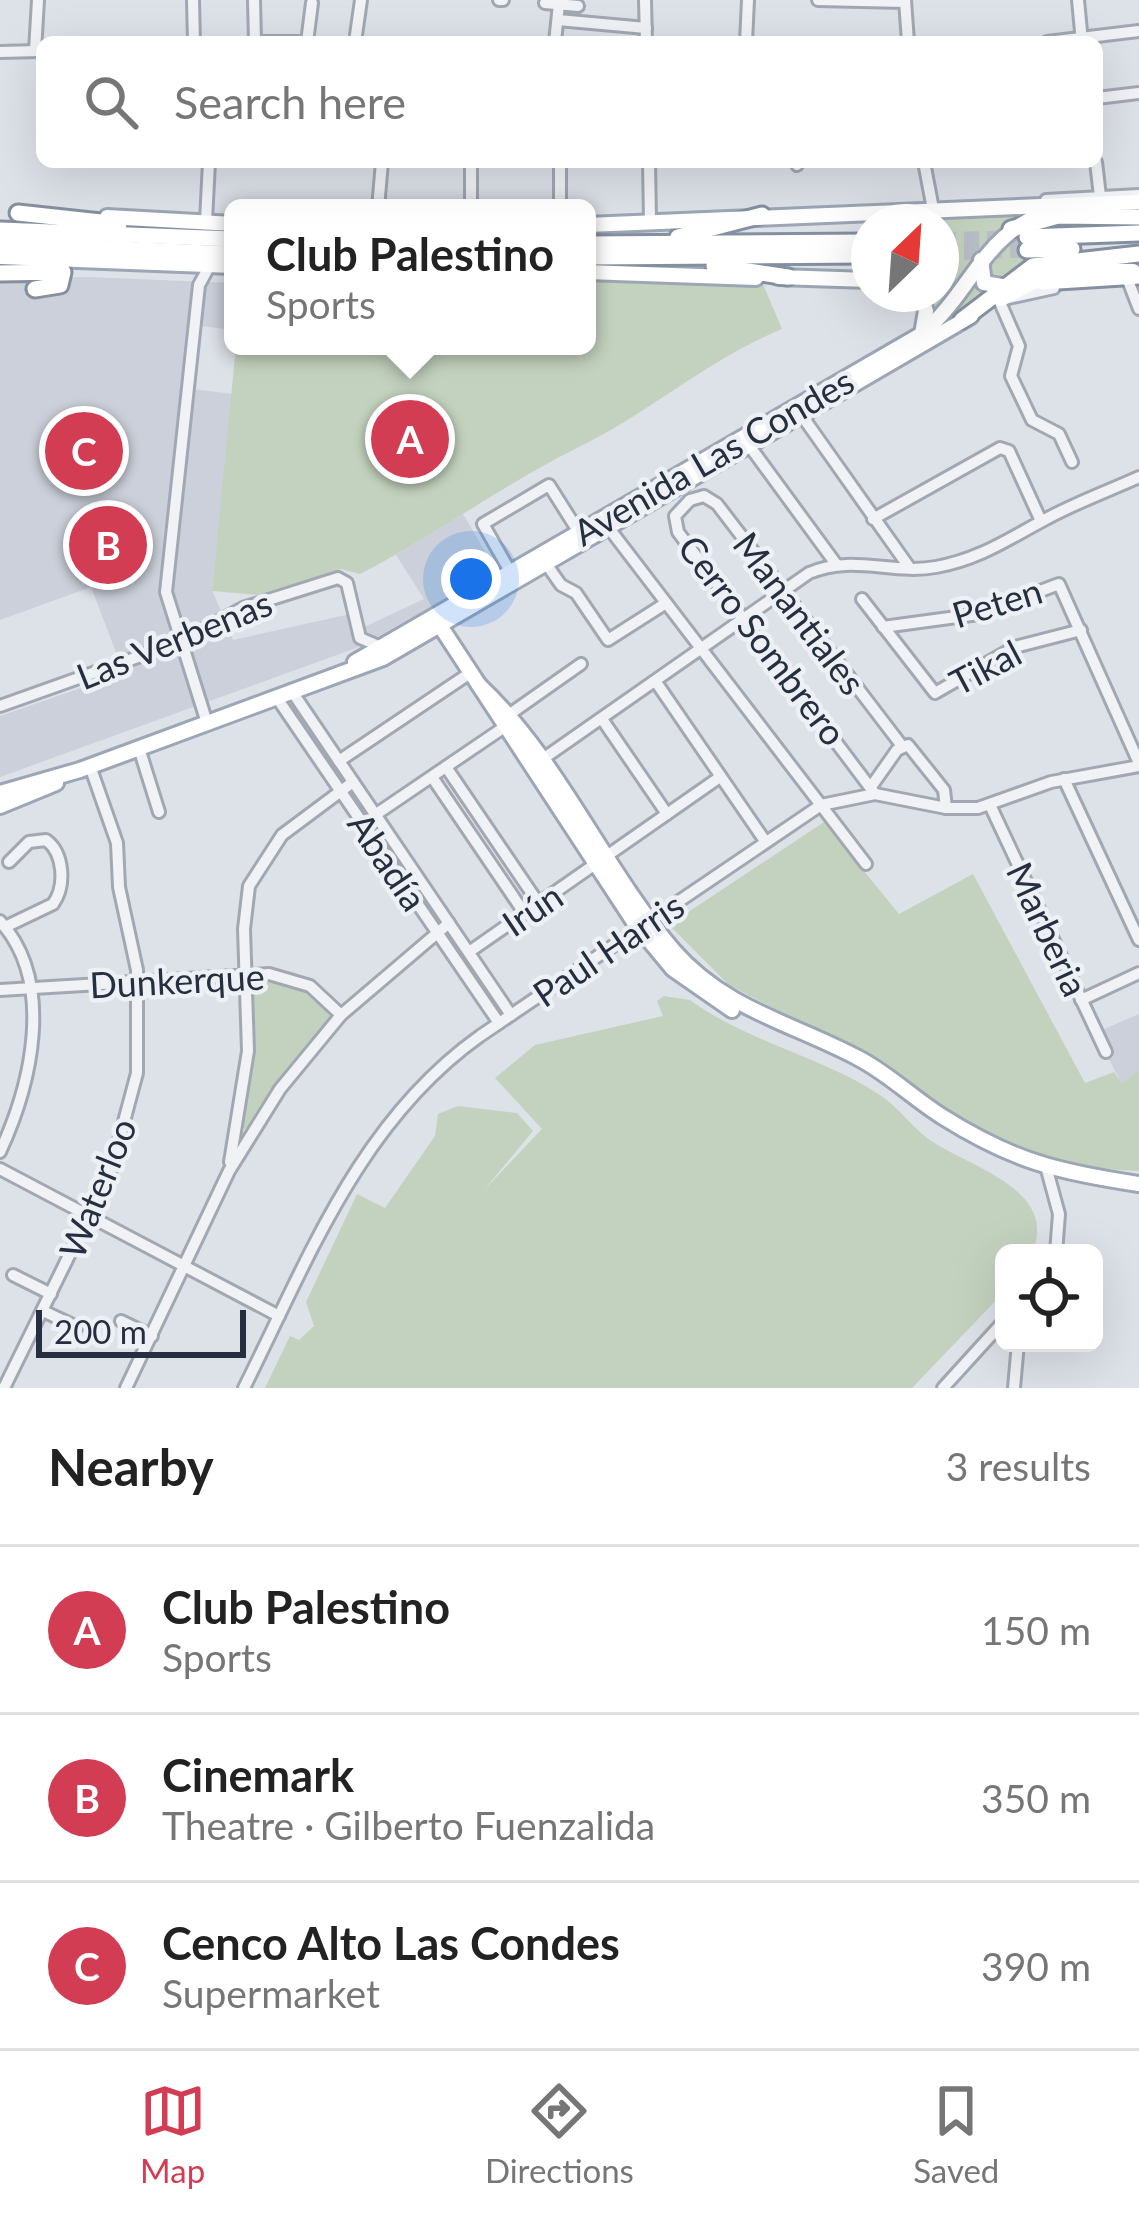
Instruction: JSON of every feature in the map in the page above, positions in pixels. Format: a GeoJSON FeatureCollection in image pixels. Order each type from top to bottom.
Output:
{"type":"FeatureCollection","features":[{"type":"Feature","properties":{"kind":"highway"},"geometry":{"type":"LineString","coordinates":[[9,212],[202,229],[224,236]]}},
{"type":"Feature","properties":{"kind":"highway"},"geometry":{"type":"LineString","coordinates":[[649,244],[763,215]]}},
{"type":"Feature","properties":{"kind":"highway"},"geometry":{"type":"LineString","coordinates":[[1011,229],[1058,216],[1139,217]]}},
{"type":"Feature","properties":{"kind":"highway"},"geometry":{"type":"LineString","coordinates":[[0,230],[202,229]]}},
{"type":"Feature","properties":{"kind":"highway"},"geometry":{"type":"LineString","coordinates":[[1139,233],[1027,244],[1139,251]]}},
{"type":"Feature","properties":{"kind":"highway"},"geometry":{"type":"LineString","coordinates":[[596,244],[851,242]]}},
{"type":"Feature","properties":{"kind":"highway"},"geometry":{"type":"LineString","coordinates":[[0,244],[224,254]]}},
{"type":"Feature","properties":{"kind":"highway"},"geometry":{"type":"LineString","coordinates":[[962,320],[1049,261],[1139,251]]}},
{"type":"Feature","properties":{"kind":"highway"},"geometry":{"type":"LineString","coordinates":[[596,257],[851,257]]}},
{"type":"Feature","properties":{"kind":"highway"},"geometry":{"type":"LineString","coordinates":[[676,258],[788,277]]}},
{"type":"Feature","properties":{"kind":"highway"},"geometry":{"type":"LineString","coordinates":[[0,273],[49,268],[63,272],[60,285],[35,289]]}},
{"type":"Feature","properties":{"kind":"highway"},"geometry":{"type":"LineString","coordinates":[[1033,283],[1136,279]]}},
{"type":"Feature","properties":{"kind":"main road"},"geometry":{"type":"LineString","coordinates":[[959,208],[1066,206],[1139,198]]}},
{"type":"Feature","properties":{"kind":"main road","name":"Avenida Las Condes"},"geometry":{"type":"LineString","coordinates":[[0,793],[82,769],[369,664],[580,534],[686,494],[800,412],[922,334],[950,307],[982,255],[1011,229],[1066,206]]}},
{"type":"Feature","properties":{"kind":"main road"},"geometry":{"type":"LineString","coordinates":[[596,224],[851,212]]}},
{"type":"Feature","properties":{"kind":"main road"},"geometry":{"type":"LineString","coordinates":[[202,229],[224,225]]}},
{"type":"Feature","properties":{"kind":"main road"},"geometry":{"type":"LineString","coordinates":[[982,255],[981,279],[999,294],[1033,283]]}},
{"type":"Feature","properties":{"kind":"main road"},"geometry":{"type":"LineString","coordinates":[[0,256],[224,266]]}},
{"type":"Feature","properties":{"kind":"main road"},"geometry":{"type":"LineString","coordinates":[[596,272],[851,279]]}},
{"type":"Feature","properties":{"kind":"main road"},"geometry":{"type":"LineString","coordinates":[[922,334],[925,312]]}},
{"type":"Feature","properties":{"kind":"main road","name":"Avenida Las Condes"},"geometry":{"type":"LineString","coordinates":[[330,677],[548,565],[606,524],[962,320]]}},
{"type":"Feature","properties":{"kind":"main road"},"geometry":{"type":"LineString","coordinates":[[438,622],[644,924],[697,975],[788,1030],[856,1057],[945,1119],[1047,1170],[1139,1184]]}},
{"type":"Feature","properties":{"kind":"main road","name":"Avenida Las Condes"},"geometry":{"type":"LineString","coordinates":[[0,806],[82,769]]}},
{"type":"Feature","properties":{"kind":"street"},"geometry":{"type":"LineString","coordinates":[[38,0],[39,36]]}},
{"type":"Feature","properties":{"kind":"street"},"geometry":{"type":"LineString","coordinates":[[193,0],[194,36]]}},
{"type":"Feature","properties":{"kind":"street"},"geometry":{"type":"LineString","coordinates":[[253,36],[254,0]]}},
{"type":"Feature","properties":{"kind":"street"},"geometry":{"type":"LineString","coordinates":[[357,36],[361,0]]}},
{"type":"Feature","properties":{"kind":"street"},"geometry":{"type":"LineString","coordinates":[[645,0],[646,36]]}},
{"type":"Feature","properties":{"kind":"street"},"geometry":{"type":"LineString","coordinates":[[746,36],[748,0]]}},
{"type":"Feature","properties":{"kind":"street"},"geometry":{"type":"LineString","coordinates":[[818,0],[905,1],[908,36]]}},
{"type":"Feature","properties":{"kind":"street"},"geometry":{"type":"LineString","coordinates":[[1078,0],[1082,36]]}},
{"type":"Feature","properties":{"kind":"street"},"geometry":{"type":"LineString","coordinates":[[308,36],[312,3]]}},
{"type":"Feature","properties":{"kind":"street"},"geometry":{"type":"LineString","coordinates":[[544,3],[578,3],[576,21]]}},
{"type":"Feature","properties":{"kind":"street"},"geometry":{"type":"LineString","coordinates":[[557,36],[559,4]]}},
{"type":"Feature","properties":{"kind":"street"},"geometry":{"type":"LineString","coordinates":[[558,20],[646,28]]}},
{"type":"Feature","properties":{"kind":"street"},"geometry":{"type":"LineString","coordinates":[[1103,37],[1139,31]]}},
{"type":"Feature","properties":{"kind":"street"},"geometry":{"type":"LineString","coordinates":[[0,52],[36,51]]}},
{"type":"Feature","properties":{"kind":"street"},"geometry":{"type":"LineString","coordinates":[[1103,97],[1139,93]]}},
{"type":"Feature","properties":{"kind":"street"},"geometry":{"type":"LineString","coordinates":[[202,229],[208,168]]}},
{"type":"Feature","properties":{"kind":"street"},"geometry":{"type":"LineString","coordinates":[[379,199],[381,168]]}},
{"type":"Feature","properties":{"kind":"street"},"geometry":{"type":"LineString","coordinates":[[471,168],[471,199]]}},
{"type":"Feature","properties":{"kind":"street"},"geometry":{"type":"LineString","coordinates":[[560,168],[560,199]]}},
{"type":"Feature","properties":{"kind":"street"},"geometry":{"type":"LineString","coordinates":[[649,168],[650,221]]}},
{"type":"Feature","properties":{"kind":"street"},"geometry":{"type":"LineString","coordinates":[[925,168],[932,204]]}},
{"type":"Feature","properties":{"kind":"street"},"geometry":{"type":"LineString","coordinates":[[1097,168],[1100,196]]}},
{"type":"Feature","properties":{"kind":"street"},"geometry":{"type":"LineString","coordinates":[[1015,206],[1100,196],[1139,198]]}},
{"type":"Feature","properties":{"kind":"street"},"geometry":{"type":"LineString","coordinates":[[182,264],[199,281]]}},
{"type":"Feature","properties":{"kind":"street"},"geometry":{"type":"LineString","coordinates":[[207,723],[166,587],[199,281],[210,265]]}},
{"type":"Feature","properties":{"kind":"street"},"geometry":{"type":"LineString","coordinates":[[1072,462],[1058,434],[1032,420],[1011,376],[1019,344],[999,294],[1136,279],[1139,309]]}},
{"type":"Feature","properties":{"kind":"street"},"geometry":{"type":"LineString","coordinates":[[800,412],[909,567]]}},
{"type":"Feature","properties":{"kind":"street"},"geometry":{"type":"LineString","coordinates":[[751,448],[836,563]]}},
{"type":"Feature","properties":{"kind":"street"},"geometry":{"type":"LineString","coordinates":[[873,519],[1000,448],[1009,451],[1041,521]]}},
{"type":"Feature","properties":{"kind":"street"},"geometry":{"type":"LineString","coordinates":[[536,764],[808,573],[836,563],[931,568],[1000,549],[1041,521],[1139,477]]}},
{"type":"Feature","properties":{"kind":"street"},"geometry":{"type":"LineString","coordinates":[[512,573],[483,524],[548,484],[580,534]]}},
{"type":"Feature","properties":{"kind":"street","name":"Manantiales"},"geometry":{"type":"LineString","coordinates":[[686,494],[715,501],[902,746],[916,750],[944,790],[946,808]]}},
{"type":"Feature","properties":{"kind":"street","name":"Cerro Sombrero"},"geometry":{"type":"LineString","coordinates":[[686,494],[676,529],[874,789]]}},
{"type":"Feature","properties":{"kind":"street"},"geometry":{"type":"LineString","coordinates":[[606,524],[866,864]]}},
{"type":"Feature","properties":{"kind":"street"},"geometry":{"type":"LineString","coordinates":[[548,565],[561,585],[576,592],[608,640],[666,603]]}},
{"type":"Feature","properties":{"kind":"street","name":"Las Verbenas"},"geometry":{"type":"LineString","coordinates":[[0,706],[180,642],[251,605],[338,578],[346,583],[359,638],[381,647]]}},
{"type":"Feature","properties":{"kind":"street","name":"Peten"},"geometry":{"type":"LineString","coordinates":[[883,627],[979,614],[1055,583],[1081,630],[1139,764]]}},
{"type":"Feature","properties":{"kind":"street","name":"Tikal"},"geometry":{"type":"LineString","coordinates":[[862,599],[935,693],[1015,647],[1081,630]]}},
{"type":"Feature","properties":{"kind":"street"},"geometry":{"type":"LineString","coordinates":[[375,815],[581,664]]}},
{"type":"Feature","properties":{"kind":"street"},"geometry":{"type":"LineString","coordinates":[[339,761],[474,679]]}},
{"type":"Feature","properties":{"kind":"street"},"geometry":{"type":"LineString","coordinates":[[656,682],[765,842]]}},
{"type":"Feature","properties":{"kind":"street","name":"Abadía"},"geometry":{"type":"LineString","coordinates":[[285,695],[339,761],[511,1015]]}},
{"type":"Feature","properties":{"kind":"street","name":"Abadía"},"geometry":{"type":"LineString","coordinates":[[285,695],[341,791],[499,1023]]}},
{"type":"Feature","properties":{"kind":"street"},"geometry":{"type":"LineString","coordinates":[[602,719],[667,814]]}},
{"type":"Feature","properties":{"kind":"street"},"geometry":{"type":"LineString","coordinates":[[874,789],[902,746]]}},
{"type":"Feature","properties":{"kind":"street"},"geometry":{"type":"LineString","coordinates":[[139,748],[159,812]]}},
{"type":"Feature","properties":{"kind":"street","name":"Paul Harris"},"geometry":{"type":"LineString","coordinates":[[244,1388],[346,1184],[381,1130],[438,1069],[499,1023],[821,805],[874,789],[946,808],[990,805],[1064,779],[1139,764]]}},
{"type":"Feature","properties":{"kind":"street"},"geometry":{"type":"LineString","coordinates":[[446,767],[539,904]]}},
{"type":"Feature","properties":{"kind":"street","name":"Waterloo"},"geometry":{"type":"LineString","coordinates":[[5,1379],[89,1216],[131,1107],[141,1031],[139,980],[118,886],[117,842],[82,769]]}},
{"type":"Feature","properties":{"kind":"street"},"geometry":{"type":"LineString","coordinates":[[431,777],[525,914]]}},
{"type":"Feature","properties":{"kind":"street","name":"Irún"},"geometry":{"type":"LineString","coordinates":[[469,952],[720,777]]}},
{"type":"Feature","properties":{"kind":"street"},"geometry":{"type":"LineString","coordinates":[[1064,779],[1139,940]]}},
{"type":"Feature","properties":{"kind":"street"},"geometry":{"type":"LineString","coordinates":[[229,1172],[247,1068],[244,916],[256,868],[281,835],[353,782]]}},
{"type":"Feature","properties":{"kind":"street","name":"Marberia"},"geometry":{"type":"LineString","coordinates":[[990,805],[1106,1052]]}},
{"type":"Feature","properties":{"kind":"street"},"geometry":{"type":"LineString","coordinates":[[0,1152],[28,1065],[30,988],[3,924],[52,904],[61,882],[57,851],[43,838],[29,842],[9,862]]}},
{"type":"Feature","properties":{"kind":"street"},"geometry":{"type":"LineString","coordinates":[[126,1388],[229,1172],[302,1059],[340,1015],[448,922]]}},
{"type":"Feature","properties":{"kind":"street","name":"Dunkerque"},"geometry":{"type":"LineString","coordinates":[[0,990],[248,973],[302,982],[325,996],[340,1015]]}},
{"type":"Feature","properties":{"kind":"street"},"geometry":{"type":"LineString","coordinates":[[1082,1000],[1139,973]]}},
{"type":"Feature","properties":{"kind":"street"},"geometry":{"type":"LineString","coordinates":[[0,1169],[279,1316]]}},
{"type":"Feature","properties":{"kind":"street"},"geometry":{"type":"LineString","coordinates":[[1047,1170],[1060,1223],[1057,1244]]}},
{"type":"Feature","properties":{"kind":"street"},"geometry":{"type":"LineString","coordinates":[[13,1275],[51,1294]]}},
{"type":"Feature","properties":{"kind":"street"},"geometry":{"type":"LineString","coordinates":[[43,1311],[77,1328]]}},
{"type":"Feature","properties":{"kind":"street"},"geometry":{"type":"LineString","coordinates":[[121,1321],[152,1336]]}},
{"type":"Feature","properties":{"kind":"street"},"geometry":{"type":"LineString","coordinates":[[943,1388],[995,1331]]}},
{"type":"Feature","properties":{"kind":"street"},"geometry":{"type":"LineString","coordinates":[[1014,1388],[1017,1352]]}},
{"type":"Feature","properties":{"kind":"shaded area"},"geometry":{"type":"Polygon","coordinates":[[[0,278],[224,283],[224,329],[200,326],[192,389],[233,394],[212,590],[233,640],[355,613],[362,628],[424,599],[396,555],[463,514],[496,570],[359,647],[0,777],[0,716],[124,673],[91,587],[0,620],[0,278]]]}},
{"type":"Feature","properties":{"kind":"shaded area"},"geometry":{"type":"Polygon","coordinates":[[[1139,1014],[1139,1118],[1109,1059],[1114,1057],[1102,1030],[1139,1014]]]}},
{"type":"Feature","properties":{"kind":"green space"},"geometry":{"type":"Polygon","coordinates":[[[1024,213],[975,254],[959,276],[959,214],[1024,213]]]}},
{"type":"Feature","properties":{"kind":"green space"},"geometry":{"type":"Polygon","coordinates":[[[1046,222],[1139,222],[1139,228],[1026,234],[1027,261],[961,311],[959,303],[995,255],[1031,228],[1046,222]]]}},
{"type":"Feature","properties":{"kind":"green space"},"geometry":{"type":"Polygon","coordinates":[[[596,276],[763,284],[782,329],[728,356],[414,544],[360,574],[341,569],[258,595],[212,591],[235,355],[596,355],[596,276]]]}},
{"type":"Feature","properties":{"kind":"green space"},"geometry":{"type":"Polygon","coordinates":[[[297,704],[505,1009],[498,1014],[289,707],[297,704]]]}},
{"type":"Feature","properties":{"kind":"green space"},"geometry":{"type":"Polygon","coordinates":[[[824,822],[899,914],[973,874],[1085,1083],[1114,1072],[1122,1084],[1139,1070],[1139,1171],[1048,1166],[930,1102],[895,1072],[729,985],[669,925],[824,822]]]}},
{"type":"Feature","properties":{"kind":"green space"},"geometry":{"type":"Polygon","coordinates":[[[259,980],[303,990],[331,1016],[245,1130],[240,1124],[250,983],[259,980]]]}},
{"type":"Feature","properties":{"kind":"green space"},"geometry":{"type":"Polygon","coordinates":[[[664,996],[690,1000],[735,1027],[857,1081],[886,1099],[927,1138],[1005,1182],[1033,1212],[1034,1244],[995,1244],[995,1301],[912,1388],[265,1388],[290,1336],[299,1340],[314,1326],[306,1302],[357,1194],[385,1208],[435,1136],[438,1114],[458,1106],[517,1113],[533,1131],[484,1190],[542,1129],[495,1078],[535,1045],[663,1016],[657,1001],[664,996]]]}},
{"type":"Feature","properties":{"kind":"tunnel"},"geometry":{"type":"LineString","coordinates":[[959,239],[1027,237]]}},
{"type":"Feature","properties":{"kind":"tunnel"},"geometry":{"type":"LineString","coordinates":[[959,252],[1027,250]]}},
{"type":"Feature","properties":{"kind":"tunnel"},"geometry":{"type":"LineString","coordinates":[[959,279],[997,284]]}},
{"type":"Feature","properties":{"kind":"place","name":"Club Palestino"},"geometry":{"type":"Point","coordinates":[410,439]}},
{"type":"Feature","properties":{"kind":"place","name":"Cenco Alto Las Condes"},"geometry":{"type":"Point","coordinates":[84,451]}},
{"type":"Feature","properties":{"kind":"place","name":"Cinemark"},"geometry":{"type":"Point","coordinates":[108,545]}}]}
